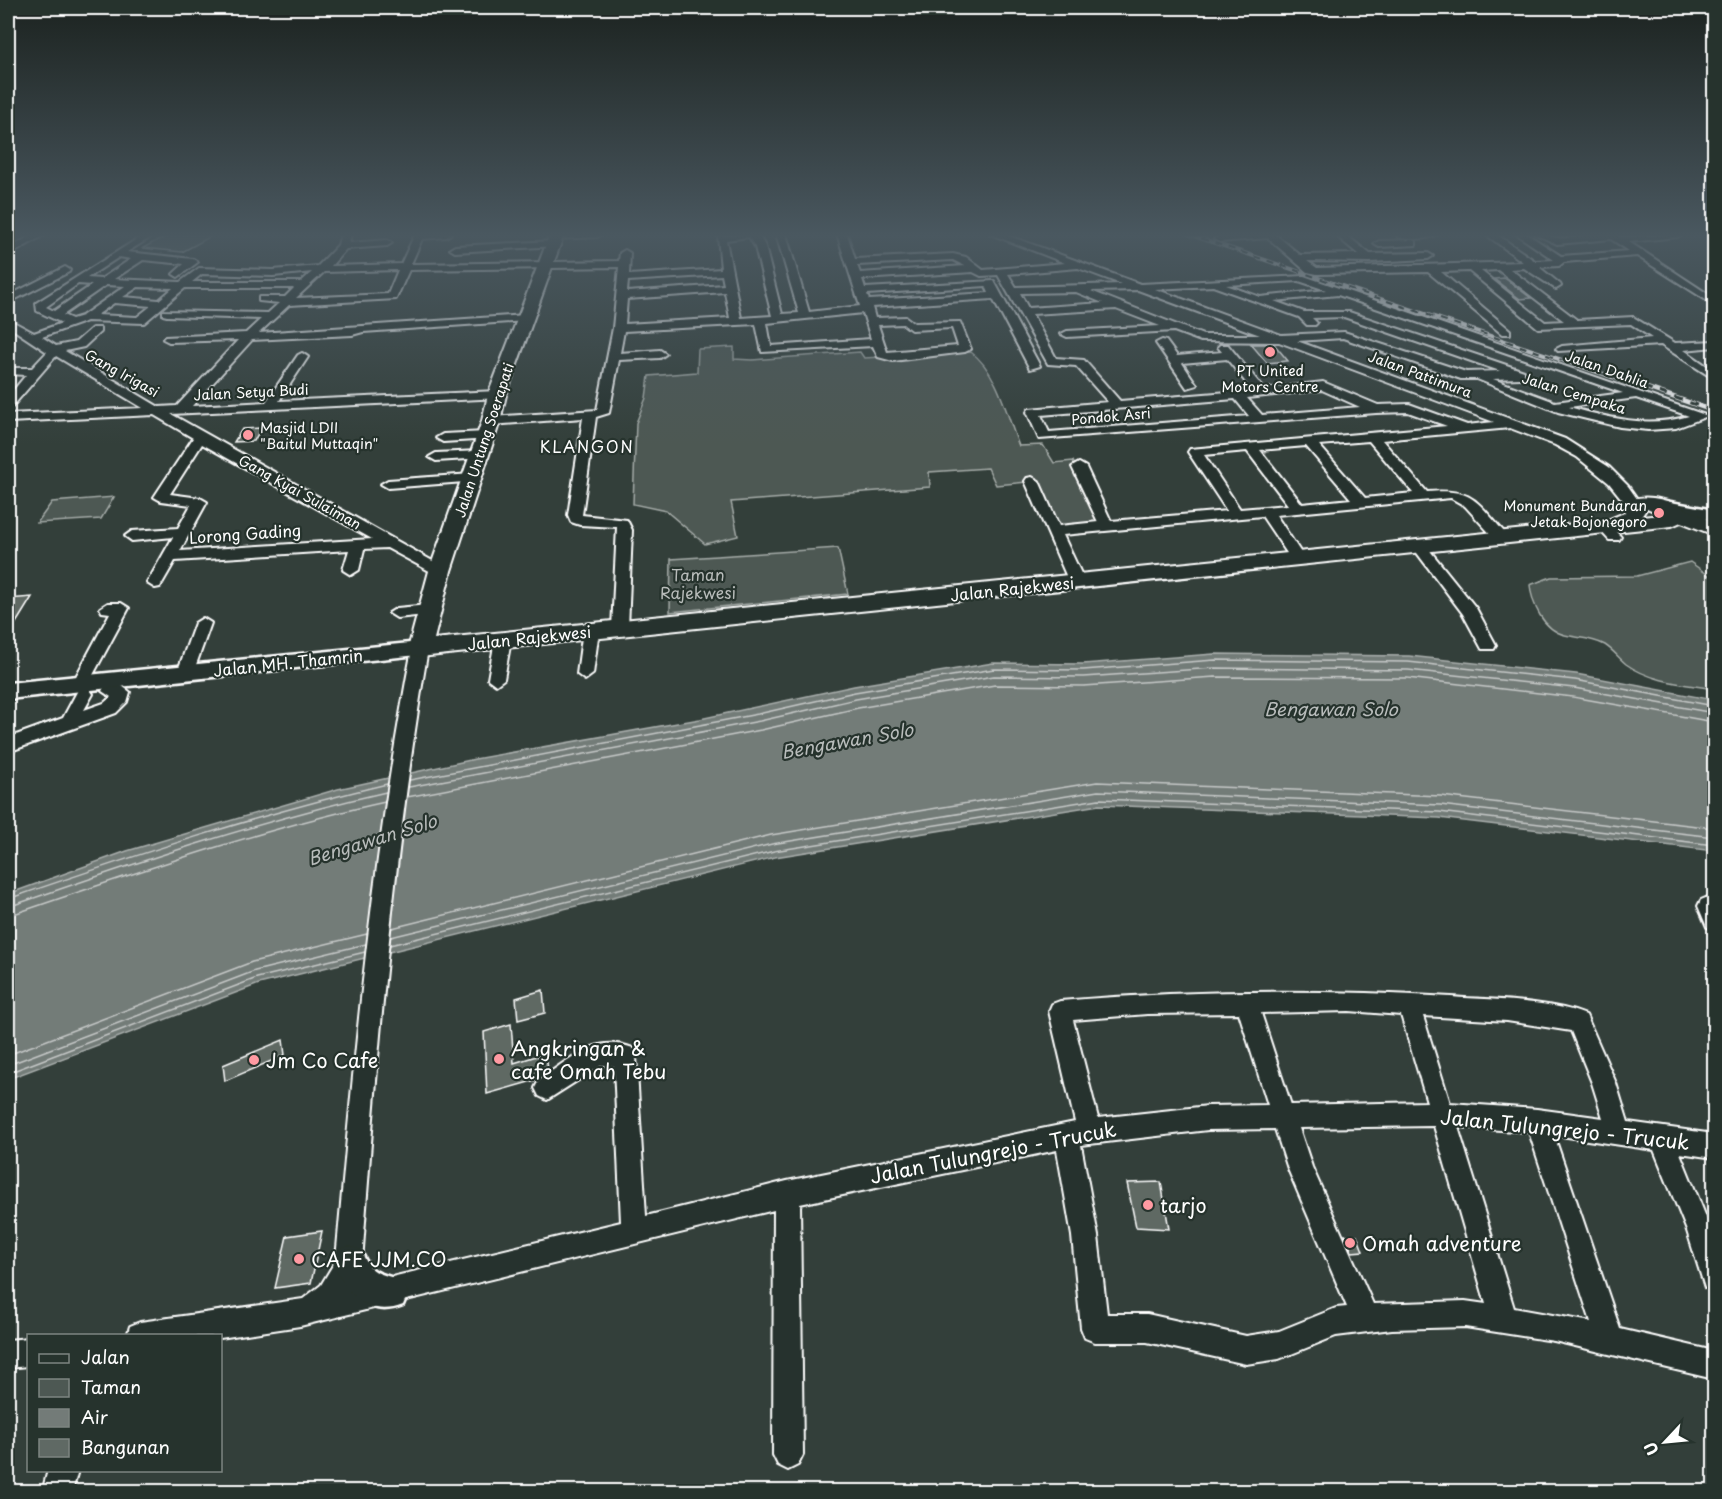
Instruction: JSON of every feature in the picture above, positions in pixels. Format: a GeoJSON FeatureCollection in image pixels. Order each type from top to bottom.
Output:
{"type":"FeatureCollection","features":[{"type":"Feature","properties":{"kind":"highway","name":"Jalan Untung Soerapati"},"geometry":{"type":"LineString","coordinates":[[420,649],[428,610],[440,571],[497,395],[531,304]]}},
{"type":"Feature","properties":{"kind":"highway","name":"Jalan Rajekwesi"},"geometry":{"type":"LineString","coordinates":[[420,649],[1298,559],[1500,536],[1607,530],[1657,512]]}},
{"type":"Feature","properties":{"kind":"highway"},"geometry":{"type":"LineString","coordinates":[[1657,512],[1714,534]]}},
{"type":"Feature","properties":{"kind":"highway"},"geometry":{"type":"LineString","coordinates":[[1607,530],[1627,519],[1657,512],[1708,517],[1714,529]]}},
{"type":"Feature","properties":{"kind":"main road","name":"Jalan MH. Thamrin"},"geometry":{"type":"LineString","coordinates":[[8,691],[82,688],[156,675],[420,649]]}},
{"type":"Feature","properties":{"kind":"main road","name":"Jalan MH. Thamrin"},"geometry":{"type":"LineString","coordinates":[[8,699],[115,684],[156,675]]}},
{"type":"Feature","properties":{"kind":"main road"},"geometry":{"type":"LineString","coordinates":[[349,1262],[356,1279],[363,1286],[391,1293]]}},
{"type":"Feature","properties":{"kind":"street"},"geometry":{"type":"LineString","coordinates":[[42,304],[41,309],[71,323]]}},
{"type":"Feature","properties":{"kind":"street"},"geometry":{"type":"LineString","coordinates":[[56,315],[72,304]]}},
{"type":"Feature","properties":{"kind":"street"},"geometry":{"type":"LineString","coordinates":[[36,340],[86,318],[106,304]]}},
{"type":"Feature","properties":{"kind":"street"},"geometry":{"type":"LineString","coordinates":[[138,304],[269,316]]}},
{"type":"Feature","properties":{"kind":"street"},"geometry":{"type":"LineString","coordinates":[[86,318],[140,321],[164,308],[167,304]]}},
{"type":"Feature","properties":{"kind":"street"},"geometry":{"type":"LineString","coordinates":[[180,411],[248,337],[284,304]]}},
{"type":"Feature","properties":{"kind":"street"},"geometry":{"type":"LineString","coordinates":[[443,438],[488,428],[603,413],[621,304]]}},
{"type":"Feature","properties":{"kind":"street"},"geometry":{"type":"LineString","coordinates":[[733,304],[736,322]]}},
{"type":"Feature","properties":{"kind":"street"},"geometry":{"type":"LineString","coordinates":[[774,304],[778,318]]}},
{"type":"Feature","properties":{"kind":"street"},"geometry":{"type":"LineString","coordinates":[[801,304],[805,316]]}},
{"type":"Feature","properties":{"kind":"street"},"geometry":{"type":"LineString","coordinates":[[865,304],[882,355],[886,357],[965,350],[956,324],[911,327],[906,320],[872,322]]}},
{"type":"Feature","properties":{"kind":"street"},"geometry":{"type":"LineString","coordinates":[[618,328],[761,320],[902,304]]}},
{"type":"Feature","properties":{"kind":"street"},"geometry":{"type":"LineString","coordinates":[[1000,304],[1034,366]]}},
{"type":"Feature","properties":{"kind":"street","name":"Pondok Asri"},"geometry":{"type":"LineString","coordinates":[[1021,304],[1052,361],[1080,363],[1117,405]]}},
{"type":"Feature","properties":{"kind":"street"},"geometry":{"type":"LineString","coordinates":[[1111,304],[1201,338],[1279,339]]}},
{"type":"Feature","properties":{"kind":"street","name":"Jalan Pattimura"},"geometry":{"type":"LineString","coordinates":[[1183,304],[1571,447],[1620,488],[1657,512]]}},
{"type":"Feature","properties":{"kind":"street"},"geometry":{"type":"LineString","coordinates":[[1271,304],[1303,315],[1345,314],[1520,374]]}},
{"type":"Feature","properties":{"kind":"street","name":"Jalan Dahlia"},"geometry":{"type":"LineString","coordinates":[[1376,304],[1564,371],[1705,415]]}},
{"type":"Feature","properties":{"kind":"street"},"geometry":{"type":"LineString","coordinates":[[1473,304],[1506,332]]}},
{"type":"Feature","properties":{"kind":"street"},"geometry":{"type":"LineString","coordinates":[[1515,304],[1541,325],[1632,320],[1712,372]]}},
{"type":"Feature","properties":{"kind":"street"},"geometry":{"type":"LineString","coordinates":[[1549,304],[1575,324]]}},
{"type":"Feature","properties":{"kind":"street"},"geometry":{"type":"LineString","coordinates":[[1025,311],[1116,306]]}},
{"type":"Feature","properties":{"kind":"street"},"geometry":{"type":"LineString","coordinates":[[1303,315],[1320,336]]}},
{"type":"Feature","properties":{"kind":"street"},"geometry":{"type":"LineString","coordinates":[[169,339],[317,335],[372,328],[526,318]]}},
{"type":"Feature","properties":{"kind":"street"},"geometry":{"type":"LineString","coordinates":[[761,320],[766,350],[879,342]]}},
{"type":"Feature","properties":{"kind":"street","name":"Gang Irigasi"},"geometry":{"type":"LineString","coordinates":[[8,322],[52,351],[160,412]]}},
{"type":"Feature","properties":{"kind":"street"},"geometry":{"type":"LineString","coordinates":[[1404,334],[1443,327]]}},
{"type":"Feature","properties":{"kind":"street"},"geometry":{"type":"LineString","coordinates":[[1067,334],[1176,329]]}},
{"type":"Feature","properties":{"kind":"street"},"geometry":{"type":"LineString","coordinates":[[8,404],[52,351],[81,345],[96,330],[66,330],[36,340]]}},
{"type":"Feature","properties":{"kind":"street","name":"Jalan Cempaka"},"geometry":{"type":"LineString","coordinates":[[1279,339],[1350,336],[1626,426],[1681,422],[1705,415]]}},
{"type":"Feature","properties":{"kind":"street"},"geometry":{"type":"LineString","coordinates":[[1217,338],[1260,392]]}},
{"type":"Feature","properties":{"kind":"street"},"geometry":{"type":"LineString","coordinates":[[1162,343],[1191,385]]}},
{"type":"Feature","properties":{"kind":"street"},"geometry":{"type":"LineString","coordinates":[[1562,349],[1669,344],[1714,345]]}},
{"type":"Feature","properties":{"kind":"street"},"geometry":{"type":"LineString","coordinates":[[614,357],[660,354]]}},
{"type":"Feature","properties":{"kind":"street"},"geometry":{"type":"LineString","coordinates":[[1174,360],[1231,355]]}},
{"type":"Feature","properties":{"kind":"street"},"geometry":{"type":"LineString","coordinates":[[270,406],[302,357]]}},
{"type":"Feature","properties":{"kind":"street"},"geometry":{"type":"LineString","coordinates":[[8,371],[36,372]]}},
{"type":"Feature","properties":{"kind":"street"},"geometry":{"type":"LineString","coordinates":[[1404,384],[1471,376],[1564,371]]}},
{"type":"Feature","properties":{"kind":"street","name":"Pondok Asri"},"geometry":{"type":"LineString","coordinates":[[1259,419],[1047,436],[1042,434],[1033,413],[1327,387],[1376,409],[1409,408],[1464,428]]}},
{"type":"Feature","properties":{"kind":"street","name":"Jalan Setya Budi"},"geometry":{"type":"LineString","coordinates":[[8,418],[497,395]]}},
{"type":"Feature","properties":{"kind":"street"},"geometry":{"type":"LineString","coordinates":[[1238,395],[1259,419],[1376,409]]}},
{"type":"Feature","properties":{"kind":"street"},"geometry":{"type":"LineString","coordinates":[[1555,404],[1638,395]]}},
{"type":"Feature","properties":{"kind":"street","name":"Gang Kyai Sulaiman"},"geometry":{"type":"LineString","coordinates":[[160,412],[200,437],[440,571]]}},
{"type":"Feature","properties":{"kind":"street"},"geometry":{"type":"LineString","coordinates":[[590,415],[575,515],[580,521],[622,523],[625,530],[621,628]]}},
{"type":"Feature","properties":{"kind":"street"},"geometry":{"type":"LineString","coordinates":[[1236,514],[1194,453],[1250,446],[1512,424]]}},
{"type":"Feature","properties":{"kind":"street"},"geometry":{"type":"LineString","coordinates":[[1371,435],[1422,495]]}},
{"type":"Feature","properties":{"kind":"street","name":"Lorong Gading"},"geometry":{"type":"LineString","coordinates":[[171,556],[200,500],[162,499],[160,497],[200,437]]}},
{"type":"Feature","properties":{"kind":"street"},"geometry":{"type":"LineString","coordinates":[[1308,441],[1360,502]]}},
{"type":"Feature","properties":{"kind":"street"},"geometry":{"type":"LineString","coordinates":[[1250,446],[1298,508]]}},
{"type":"Feature","properties":{"kind":"street"},"geometry":{"type":"LineString","coordinates":[[436,457],[479,455]]}},
{"type":"Feature","properties":{"kind":"street"},"geometry":{"type":"LineString","coordinates":[[1079,467],[1107,527]]}},
{"type":"Feature","properties":{"kind":"street"},"geometry":{"type":"LineString","coordinates":[[388,484],[472,478]]}},
{"type":"Feature","properties":{"kind":"street"},"geometry":{"type":"LineString","coordinates":[[1032,481],[1077,582]]}},
{"type":"Feature","properties":{"kind":"street"},"geometry":{"type":"LineString","coordinates":[[1054,531],[1422,495],[1461,495],[1500,536]]}},
{"type":"Feature","properties":{"kind":"street"},"geometry":{"type":"LineString","coordinates":[[1266,511],[1298,559]]}},
{"type":"Feature","properties":{"kind":"street"},"geometry":{"type":"LineString","coordinates":[[328,546],[340,523],[348,520]]}},
{"type":"Feature","properties":{"kind":"street"},"geometry":{"type":"LineString","coordinates":[[132,536],[184,532]]}},
{"type":"Feature","properties":{"kind":"street","name":"Lorong Gading"},"geometry":{"type":"LineString","coordinates":[[171,556],[390,543]]}},
{"type":"Feature","properties":{"kind":"street"},"geometry":{"type":"LineString","coordinates":[[351,570],[357,545]]}},
{"type":"Feature","properties":{"kind":"street"},"geometry":{"type":"LineString","coordinates":[[1418,545],[1470,612],[1488,645]]}},
{"type":"Feature","properties":{"kind":"street"},"geometry":{"type":"LineString","coordinates":[[155,583],[171,556]]}},
{"type":"Feature","properties":{"kind":"street"},"geometry":{"type":"LineString","coordinates":[[69,724],[82,688],[121,608],[108,608]]}},
{"type":"Feature","properties":{"kind":"street"},"geometry":{"type":"LineString","coordinates":[[397,613],[428,610]]}},
{"type":"Feature","properties":{"kind":"street"},"geometry":{"type":"LineString","coordinates":[[185,673],[203,623]]}},
{"type":"Feature","properties":{"kind":"street"},"geometry":{"type":"LineString","coordinates":[[585,674],[591,630]]}},
{"type":"Feature","properties":{"kind":"street"},"geometry":{"type":"LineString","coordinates":[[496,679],[503,640]]}},
{"type":"Feature","properties":{"kind":"street"},"geometry":{"type":"LineString","coordinates":[[300,1313],[327,1299],[349,1262],[370,1001],[401,753],[420,649]]}},
{"type":"Feature","properties":{"kind":"street"},"geometry":{"type":"LineString","coordinates":[[8,745],[110,708],[117,703],[121,692],[111,691],[115,684]]}},
{"type":"Feature","properties":{"kind":"street"},"geometry":{"type":"LineString","coordinates":[[1246,1001],[1281,1116],[1308,1190],[1366,1319]]}},
{"type":"Feature","properties":{"kind":"street"},"geometry":{"type":"LineString","coordinates":[[1619,1133],[1604,1083],[1578,1022],[1507,1011],[1348,1001],[1147,1004],[1060,1011],[1078,1133],[1085,1236],[1095,1328],[1147,1328],[1246,1350],[1279,1345],[1336,1322],[1465,1314],[1554,1327],[1714,1365]]}},
{"type":"Feature","properties":{"kind":"street"},"geometry":{"type":"LineString","coordinates":[[1409,1005],[1503,1320]]}},
{"type":"Feature","properties":{"kind":"street"},"geometry":{"type":"LineString","coordinates":[[547,1088],[599,1054],[625,1056],[634,1231]]}},
{"type":"Feature","properties":{"kind":"street","name":"Jalan Tulungrejo - Trucuk"},"geometry":{"type":"LineString","coordinates":[[147,1334],[300,1313],[391,1293],[787,1194],[1078,1133],[1208,1118],[1442,1114],[1538,1121],[1714,1146]]}},
{"type":"Feature","properties":{"kind":"street"},"geometry":{"type":"LineString","coordinates":[[1538,1121],[1611,1342]]}},
{"type":"Feature","properties":{"kind":"street"},"geometry":{"type":"LineString","coordinates":[[1662,1139],[1700,1231],[1714,1279]]}},
{"type":"Feature","properties":{"kind":"street"},"geometry":{"type":"LineString","coordinates":[[787,1194],[788,1455]]}},
{"type":"Feature","properties":{"kind":"street"},"geometry":{"type":"LineString","coordinates":[[8,1354],[27,1352]]}},
{"type":"Feature","properties":{"kind":"street"},"geometry":{"type":"LineString","coordinates":[[57,1491],[62,1472]]}},
{"type":"Feature","properties":{"kind":"green space"},"geometry":{"type":"Polygon","coordinates":[[[734,347],[734,359],[752,360],[860,352],[864,358],[971,352],[988,371],[995,383],[1019,446],[1043,445],[1054,463],[1073,461],[1103,526],[1059,529],[1027,482],[996,485],[988,468],[929,472],[930,487],[731,502],[738,536],[705,544],[666,511],[633,504],[636,423],[646,398],[649,376],[697,372],[698,349],[734,347]]]}},
{"type":"Feature","properties":{"kind":"green space"},"geometry":{"type":"Polygon","coordinates":[[[114,497],[101,519],[37,523],[52,502],[114,497]]]}},
{"type":"Feature","properties":{"kind":"green space","name":"Taman Rajekwesi"},"geometry":{"type":"Polygon","coordinates":[[[838,548],[848,594],[670,612],[671,559],[838,548]]]}},
{"type":"Feature","properties":{"kind":"green space"},"geometry":{"type":"Polygon","coordinates":[[[1690,562],[1714,579],[1714,689],[1646,675],[1626,664],[1605,645],[1557,632],[1540,615],[1531,592],[1530,585],[1551,577],[1637,576],[1690,562]]]}},
{"type":"Feature","properties":{"kind":"water","name":"Bengawan Solo"},"geometry":{"type":"Polygon","coordinates":[[[1214,654],[1409,656],[1576,674],[1714,700],[1714,851],[1439,818],[1099,805],[775,857],[259,984],[8,1079],[8,894],[127,851],[338,789],[475,759],[700,719],[854,686],[993,663],[1083,664],[1214,654]]]}},
{"type":"Feature","properties":{"kind":"building","name":"PT United Motors Centre"},"geometry":{"type":"Polygon","coordinates":[[[1251,344],[1274,344],[1288,361],[1267,363],[1251,344]]]}},
{"type":"Feature","properties":{"kind":"building","name":"Masjid LDII \"Baitul Muttaqin\""},"geometry":{"type":"Polygon","coordinates":[[[261,428],[254,441],[234,442],[242,429],[261,428]]]}},
{"type":"Feature","properties":{"kind":"building"},"geometry":{"type":"Polygon","coordinates":[[[32,597],[8,636],[8,599],[32,597]]]}},
{"type":"Feature","properties":{"kind":"building","name":"Angkringan & cafe Omah Tebu"},"geometry":{"type":"Polygon","coordinates":[[[543,990],[545,1013],[518,1020],[516,998],[543,990]]]}},
{"type":"Feature","properties":{"kind":"building","name":"Angkringan & cafe Omah Tebu"},"geometry":{"type":"Polygon","coordinates":[[[511,1024],[514,1063],[546,1053],[548,1071],[536,1080],[487,1094],[484,1032],[511,1024]]]}},
{"type":"Feature","properties":{"kind":"building","name":"Jm Co Cafe"},"geometry":{"type":"Polygon","coordinates":[[[283,1040],[285,1055],[225,1081],[223,1065],[283,1040]]]}},
{"type":"Feature","properties":{"kind":"building","name":"tarjo"},"geometry":{"type":"Polygon","coordinates":[[[1161,1182],[1169,1229],[1136,1227],[1127,1183],[1161,1182]]]}},
{"type":"Feature","properties":{"kind":"building","name":"CAFE JJM.CO"},"geometry":{"type":"Polygon","coordinates":[[[322,1231],[311,1283],[275,1288],[287,1236],[322,1231]]]}},
{"type":"Feature","properties":{"kind":"building"},"geometry":{"type":"Polygon","coordinates":[[[1345,1235],[1357,1235],[1363,1251],[1352,1252],[1345,1235]]]}},
{"type":"Feature","properties":{"kind":"railway"},"geometry":{"type":"LineString","coordinates":[[1396,304],[1648,389]]}},
{"type":"Feature","properties":{"kind":"railway"},"geometry":{"type":"LineString","coordinates":[[1644,387],[1714,411]]}},
{"type":"Feature","properties":{"kind":"place","name":"PT United Motors Centre"},"geometry":{"type":"Point","coordinates":[1270,352]}},
{"type":"Feature","properties":{"kind":"place","name":"Masjid LDII \"Baitul Muttaqin\""},"geometry":{"type":"Point","coordinates":[248,435]}},
{"type":"Feature","properties":{"kind":"place","name":"Monument Bundaran Jetak Bojonegoro"},"geometry":{"type":"Point","coordinates":[1659,513]}},
{"type":"Feature","properties":{"kind":"place","name":"Angkringan & cafe Omah Tebu"},"geometry":{"type":"Point","coordinates":[499,1059]}},
{"type":"Feature","properties":{"kind":"place","name":"Jm Co Cafe"},"geometry":{"type":"Point","coordinates":[254,1060]}},
{"type":"Feature","properties":{"kind":"place","name":"tarjo"},"geometry":{"type":"Point","coordinates":[1148,1205]}},
{"type":"Feature","properties":{"kind":"place","name":"Omah adventure"},"geometry":{"type":"Point","coordinates":[1350,1243]}},
{"type":"Feature","properties":{"kind":"place","name":"CAFE JJM.CO"},"geometry":{"type":"Point","coordinates":[299,1259]}},
{"type":"Feature","properties":{"kind":"district","name":"KLANGON"},"geometry":{"type":"Point","coordinates":[587,446]}}]}
